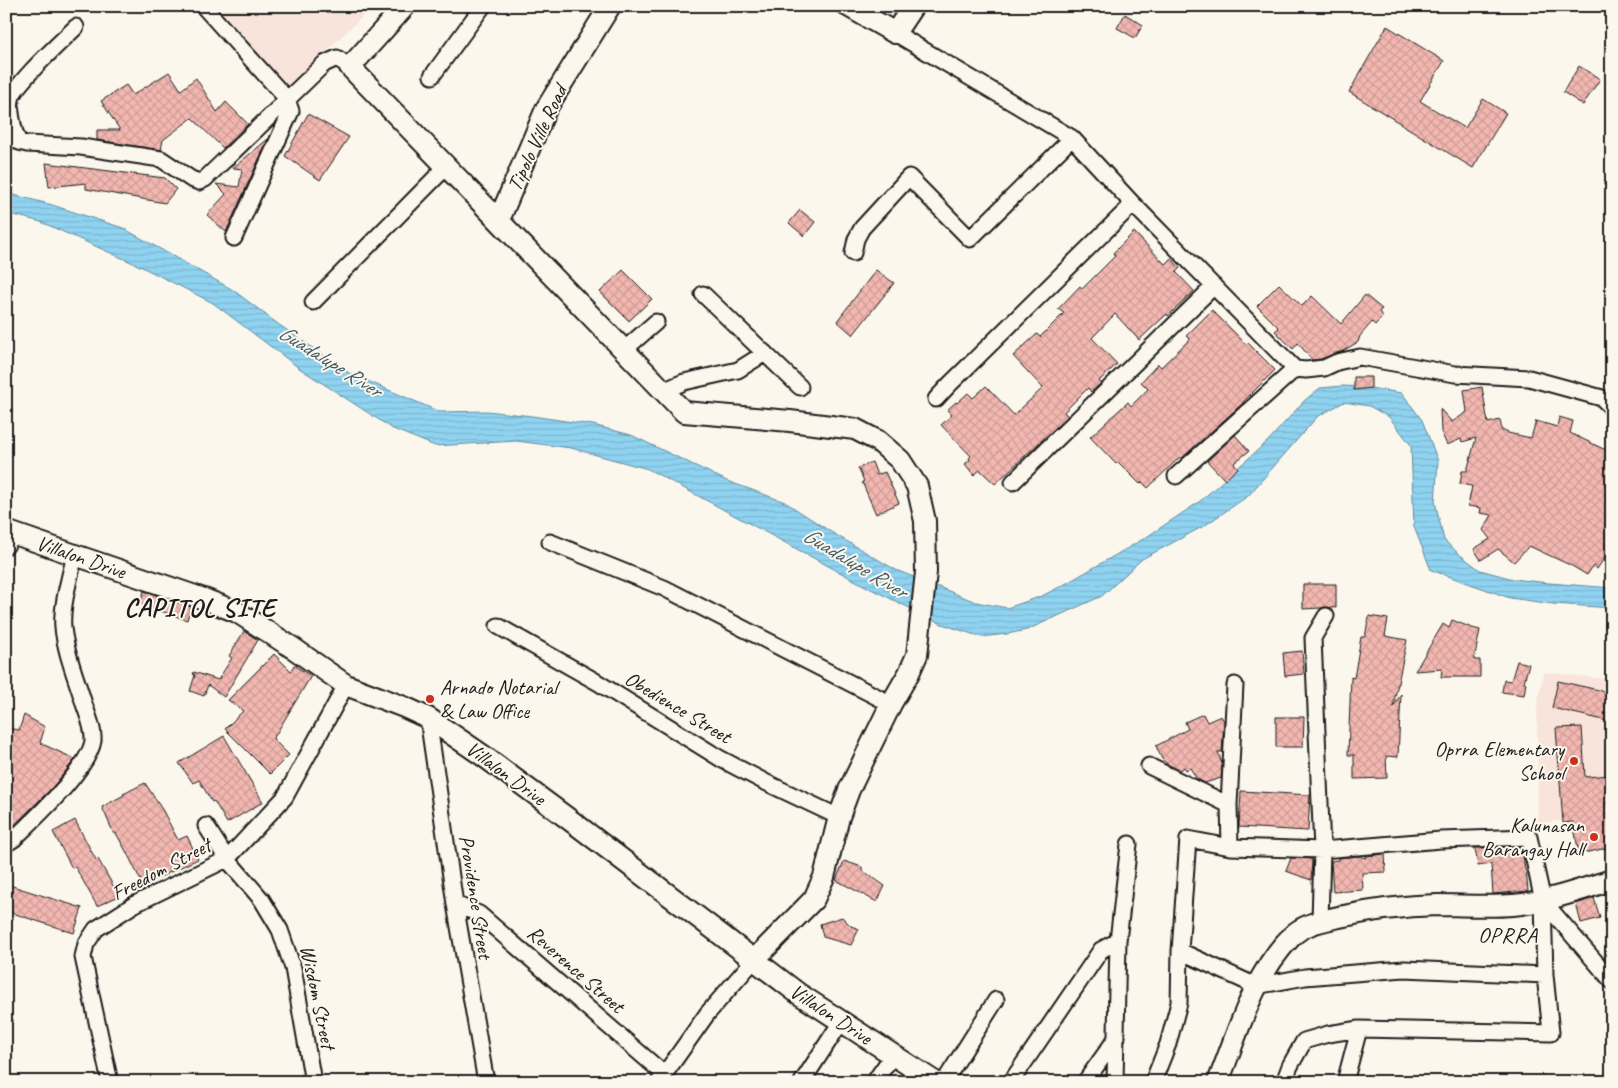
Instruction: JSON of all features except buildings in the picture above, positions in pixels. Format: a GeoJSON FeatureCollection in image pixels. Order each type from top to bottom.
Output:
{"type":"FeatureCollection","features":[{"type":"Feature","properties":{"kind":"street"},"geometry":{"type":"LineString","coordinates":[[203,6],[287,99],[291,111],[234,238]]}},
{"type":"Feature","properties":{"kind":"street"},"geometry":{"type":"LineString","coordinates":[[350,67],[406,6]]}},
{"type":"Feature","properties":{"kind":"street"},"geometry":{"type":"LineString","coordinates":[[432,76],[483,6]]}},
{"type":"Feature","properties":{"kind":"street","name":"Tipolo Ville Road"},"geometry":{"type":"LineString","coordinates":[[499,220],[546,109],[610,6]]}},
{"type":"Feature","properties":{"kind":"street"},"geometry":{"type":"LineString","coordinates":[[848,6],[1072,138],[1133,204],[1295,369],[1324,368],[1337,362],[1360,357],[1468,376],[1529,378],[1602,398],[1612,409]]}},
{"type":"Feature","properties":{"kind":"street"},"geometry":{"type":"LineString","coordinates":[[895,33],[913,6]]}},
{"type":"Feature","properties":{"kind":"street"},"geometry":{"type":"LineString","coordinates":[[76,27],[19,85],[10,99],[14,134],[19,142],[81,147],[161,159],[199,182],[205,179],[324,64],[337,58],[350,67],[684,412],[855,429],[878,441],[900,460],[917,486],[925,521],[926,572],[917,655],[891,704],[850,790],[839,817],[824,877],[814,899],[754,960],[706,1014],[662,1078]]}},
{"type":"Feature","properties":{"kind":"street"},"geometry":{"type":"LineString","coordinates":[[853,254],[856,239],[862,228],[909,177],[970,239],[1072,138]]}},
{"type":"Feature","properties":{"kind":"street"},"geometry":{"type":"LineString","coordinates":[[312,302],[446,167]]}},
{"type":"Feature","properties":{"kind":"street"},"geometry":{"type":"LineString","coordinates":[[936,398],[1133,204]]}},
{"type":"Feature","properties":{"kind":"street"},"geometry":{"type":"LineString","coordinates":[[1013,482],[1214,286]]}},
{"type":"Feature","properties":{"kind":"street"},"geometry":{"type":"LineString","coordinates":[[703,294],[800,387]]}},
{"type":"Feature","properties":{"kind":"street"},"geometry":{"type":"LineString","coordinates":[[624,350],[656,322]]}},
{"type":"Feature","properties":{"kind":"street"},"geometry":{"type":"LineString","coordinates":[[663,392],[684,382],[738,370],[765,352]]}},
{"type":"Feature","properties":{"kind":"street"},"geometry":{"type":"LineString","coordinates":[[1176,476],[1295,369]]}},
{"type":"Feature","properties":{"kind":"street","name":"Villalon Drive"},"geometry":{"type":"LineString","coordinates":[[8,537],[74,555],[236,612],[293,648],[346,685],[428,718],[516,780],[799,994],[935,1082]]}},
{"type":"Feature","properties":{"kind":"street"},"geometry":{"type":"LineString","coordinates":[[550,542],[664,588],[891,704]]}},
{"type":"Feature","properties":{"kind":"street"},"geometry":{"type":"LineString","coordinates":[[6,844],[14,839],[63,789],[83,763],[92,742],[92,730],[71,663],[63,628],[62,616],[74,555]]}},
{"type":"Feature","properties":{"kind":"street"},"geometry":{"type":"LineString","coordinates":[[1320,921],[1322,850],[1313,638],[1326,616]]}},
{"type":"Feature","properties":{"kind":"street","name":"Obedience Street"},"geometry":{"type":"LineString","coordinates":[[498,626],[596,682],[721,758],[765,782],[839,817]]}},
{"type":"Feature","properties":{"kind":"street","name":"Freedom Street"},"geometry":{"type":"LineString","coordinates":[[110,1082],[83,957],[86,944],[96,929],[136,904],[227,859],[286,797],[346,685]]}},
{"type":"Feature","properties":{"kind":"street"},"geometry":{"type":"LineString","coordinates":[[1230,847],[1229,805],[1235,685]]}},
{"type":"Feature","properties":{"kind":"street","name":"Providence Street"},"geometry":{"type":"LineString","coordinates":[[428,718],[455,904],[486,1082]]}},
{"type":"Feature","properties":{"kind":"street"},"geometry":{"type":"LineString","coordinates":[[1149,766],[1229,805]]}},
{"type":"Feature","properties":{"kind":"street","name":"Wisdom Street"},"geometry":{"type":"LineString","coordinates":[[206,826],[227,859],[262,900],[280,930],[293,968],[313,1082]]}},
{"type":"Feature","properties":{"kind":"street"},"geometry":{"type":"LineString","coordinates":[[1153,1082],[1168,1044],[1179,1003],[1180,951],[1188,839],[1230,847],[1322,850],[1441,840],[1529,837],[1543,901],[1545,975],[1551,1033],[1359,1029],[1328,1034],[1304,1041],[1290,1066],[1284,1082]]}},
{"type":"Feature","properties":{"kind":"street"},"geometry":{"type":"LineString","coordinates":[[1115,1082],[1118,941],[1129,844]]}},
{"type":"Feature","properties":{"kind":"street"},"geometry":{"type":"LineString","coordinates":[[1218,1082],[1256,986],[1292,935],[1306,926],[1320,921],[1376,909],[1435,905],[1512,905],[1543,901],[1612,880]]}},
{"type":"Feature","properties":{"kind":"street"},"geometry":{"type":"LineString","coordinates":[[1543,901],[1612,981]]}},
{"type":"Feature","properties":{"kind":"street","name":"Reverence Street"},"geometry":{"type":"LineString","coordinates":[[455,904],[479,914],[662,1078]]}},
{"type":"Feature","properties":{"kind":"street"},"geometry":{"type":"LineString","coordinates":[[1011,1082],[1101,950],[1118,941]]}},
{"type":"Feature","properties":{"kind":"street"},"geometry":{"type":"LineString","coordinates":[[1180,951],[1256,986],[1305,977],[1404,969],[1545,975]]}},
{"type":"Feature","properties":{"kind":"street"},"geometry":{"type":"LineString","coordinates":[[944,1082],[996,1000]]}},
{"type":"Feature","properties":{"kind":"street"},"geometry":{"type":"LineString","coordinates":[[802,1082],[841,1022]]}},
{"type":"Feature","properties":{"kind":"street"},"geometry":{"type":"LineString","coordinates":[[1345,1082],[1359,1029]]}},
{"type":"Feature","properties":{"kind":"street"},"geometry":{"type":"LineString","coordinates":[[1085,1082],[1116,1037]]}},
{"type":"Feature","properties":{"kind":"street"},"geometry":{"type":"LineString","coordinates":[[874,1082],[893,1054]]}},
{"type":"Feature","properties":{"kind":"shaded area"},"geometry":{"type":"Polygon","coordinates":[[[211,6],[362,6],[368,11],[287,90],[211,6]]]}},
{"type":"Feature","properties":{"kind":"shaded area","name":"Oprra Elementary School"},"geometry":{"type":"Polygon","coordinates":[[[1544,672],[1612,680],[1612,816],[1538,823],[1537,705],[1544,672]]]}},
{"type":"Feature","properties":{"kind":"water","name":"Guadalupe River"},"geometry":{"type":"Polygon","coordinates":[[[6,193],[49,204],[123,228],[233,290],[349,373],[440,412],[487,411],[532,416],[593,425],[631,435],[727,481],[785,502],[831,532],[896,570],[976,602],[1007,608],[1042,596],[1067,583],[1145,538],[1199,502],[1268,441],[1305,400],[1320,388],[1363,387],[1402,393],[1422,420],[1438,461],[1435,502],[1444,540],[1480,570],[1513,579],[1612,588],[1612,608],[1553,604],[1510,598],[1431,570],[1414,527],[1411,445],[1389,417],[1369,406],[1344,402],[1317,417],[1248,496],[1204,526],[1142,559],[1102,596],[1027,630],[981,637],[942,624],[871,589],[648,469],[571,448],[516,441],[435,446],[393,429],[299,368],[213,303],[140,266],[41,222],[6,213],[6,193]]]}},
{"type":"Feature","properties":{"kind":"place","name":"Arnado Notarial & Law Office"},"geometry":{"type":"Point","coordinates":[430,699]}},
{"type":"Feature","properties":{"kind":"place","name":"Oprra Elementary School"},"geometry":{"type":"Point","coordinates":[1574,761]}},
{"type":"Feature","properties":{"kind":"place","name":"Kalunasan Barangay Hall"},"geometry":{"type":"Point","coordinates":[1594,837]}},
{"type":"Feature","properties":{"kind":"district","name":"CAPITOL SITE"},"geometry":{"type":"Point","coordinates":[200,607]}},
{"type":"Feature","properties":{"kind":"district","name":"OPRRA"},"geometry":{"type":"Point","coordinates":[1508,935]}}]}
